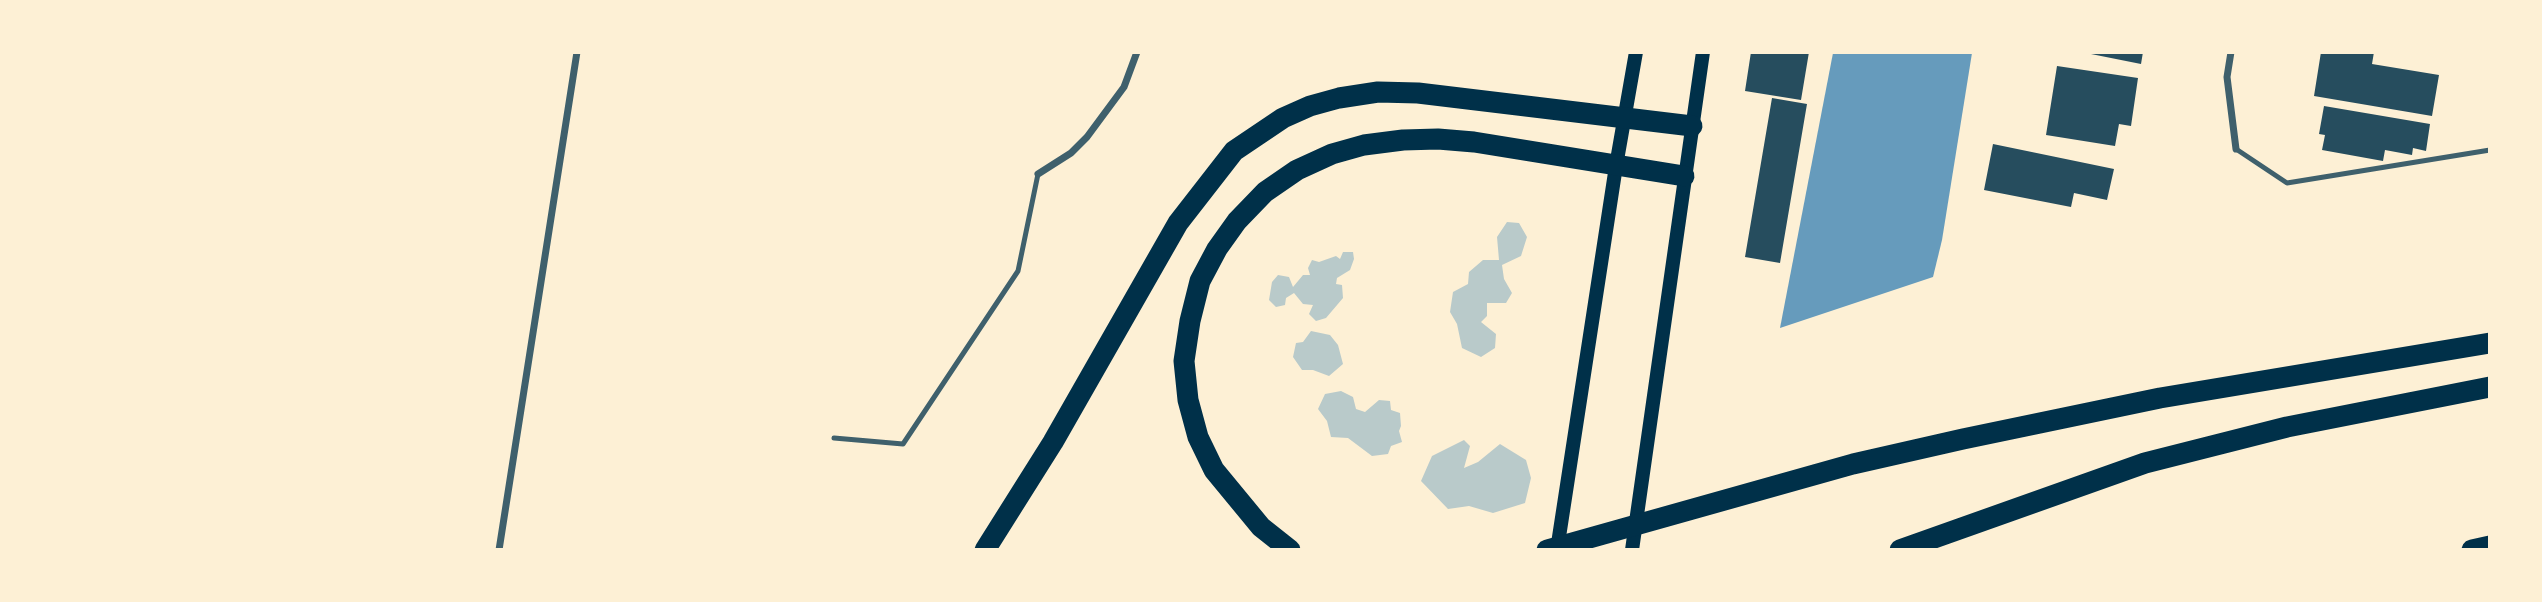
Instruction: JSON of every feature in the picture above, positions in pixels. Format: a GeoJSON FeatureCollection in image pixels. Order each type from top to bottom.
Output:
{"type":"FeatureCollection","features":[{"type":"Feature","properties":{"kind":"highway"},"geometry":{"type":"LineString","coordinates":[[985,550],[1053,442],[1178,223],[1234,151],[1283,118],[1310,106],[1339,98],[1378,92],[1418,93],[1692,125]]}},
{"type":"Feature","properties":{"kind":"highway"},"geometry":{"type":"LineString","coordinates":[[1290,550],[1261,527],[1214,470],[1198,438],[1188,400],[1184,361],[1200,281],[1237,220],[1265,192],[1297,170],[1332,154],[1364,145],[1403,140],[1462,141],[1684,176]]}},
{"type":"Feature","properties":{"kind":"highway"},"geometry":{"type":"LineString","coordinates":[[1546,550],[1853,464],[2160,398],[2490,343]]}},
{"type":"Feature","properties":{"kind":"highway"},"geometry":{"type":"LineString","coordinates":[[1900,550],[2145,463],[2287,427],[2490,387]]}},
{"type":"Feature","properties":{"kind":"highway"},"geometry":{"type":"LineString","coordinates":[[2472,550],[2490,546]]}},
{"type":"Feature","properties":{"kind":"main road"},"geometry":{"type":"LineString","coordinates":[[1557,550],[1636,52]]}},
{"type":"Feature","properties":{"kind":"main road"},"geometry":{"type":"LineString","coordinates":[[1632,550],[1703,52]]}},
{"type":"Feature","properties":{"kind":"street"},"geometry":{"type":"LineString","coordinates":[[499,550],[577,52]]}},
{"type":"Feature","properties":{"kind":"street"},"geometry":{"type":"LineString","coordinates":[[1038,174],[1071,153],[1087,137],[1124,87],[1137,52]]}},
{"type":"Feature","properties":{"kind":"street"},"geometry":{"type":"LineString","coordinates":[[2231,52],[2227,77],[2236,149]]}},
{"type":"Feature","properties":{"kind":"lane"},"geometry":{"type":"LineString","coordinates":[[2236,149],[2287,183],[2490,150]]}},
{"type":"Feature","properties":{"kind":"lane"},"geometry":{"type":"LineString","coordinates":[[834,438],[903,444],[1018,271],[1038,174]]}},
{"type":"Feature","properties":{"kind":"shaded area"},"geometry":{"type":"Polygon","coordinates":[[[1507,222],[1519,223],[1527,237],[1521,256],[1502,265],[1504,279],[1512,293],[1506,303],[1487,303],[1487,316],[1481,322],[1496,334],[1495,348],[1481,357],[1462,348],[1457,324],[1450,312],[1453,292],[1468,284],[1469,272],[1483,260],[1499,260],[1497,237],[1507,222]]]}},
{"type":"Feature","properties":{"kind":"shaded area"},"geometry":{"type":"Polygon","coordinates":[[[1343,252],[1353,252],[1354,259],[1350,270],[1337,278],[1336,284],[1342,285],[1343,298],[1326,318],[1316,321],[1309,314],[1313,305],[1303,304],[1294,293],[1286,298],[1285,305],[1276,307],[1269,300],[1272,282],[1278,275],[1289,277],[1293,287],[1303,275],[1310,275],[1308,268],[1312,260],[1319,262],[1336,256],[1340,259],[1343,252]]]}},
{"type":"Feature","properties":{"kind":"shaded area"},"geometry":{"type":"Polygon","coordinates":[[[1311,331],[1330,335],[1338,345],[1343,364],[1329,376],[1313,370],[1302,370],[1293,357],[1296,343],[1303,342],[1311,331]]]}},
{"type":"Feature","properties":{"kind":"shaded area"},"geometry":{"type":"Polygon","coordinates":[[[1341,391],[1353,397],[1356,409],[1365,412],[1379,400],[1390,401],[1391,410],[1400,413],[1399,431],[1402,442],[1391,446],[1388,454],[1372,456],[1348,438],[1331,437],[1327,421],[1318,409],[1325,394],[1341,391]]]}},
{"type":"Feature","properties":{"kind":"shaded area"},"geometry":{"type":"Polygon","coordinates":[[[1464,440],[1470,446],[1464,468],[1478,462],[1500,444],[1526,460],[1531,478],[1525,503],[1493,513],[1469,506],[1448,509],[1421,481],[1432,456],[1464,440]]]}},
{"type":"Feature","properties":{"kind":"water"},"geometry":{"type":"Polygon","coordinates":[[[1833,53],[1972,53],[1942,240],[1933,277],[1780,328],[1833,53]]]}},
{"type":"Feature","properties":{"kind":"building"},"geometry":{"type":"Polygon","coordinates":[[[1751,52],[1809,52],[1801,100],[1745,91],[1751,52]]]}},
{"type":"Feature","properties":{"kind":"building"},"geometry":{"type":"Polygon","coordinates":[[[2081,52],[2143,52],[2141,64],[2081,52]]]}},
{"type":"Feature","properties":{"kind":"building"},"geometry":{"type":"Polygon","coordinates":[[[2321,52],[2374,52],[2372,64],[2439,75],[2432,116],[2314,96],[2321,52]]]}},
{"type":"Feature","properties":{"kind":"building"},"geometry":{"type":"Polygon","coordinates":[[[2057,66],[2138,78],[2131,126],[2119,124],[2115,146],[2046,135],[2057,66]]]}},
{"type":"Feature","properties":{"kind":"building"},"geometry":{"type":"Polygon","coordinates":[[[1772,98],[1807,104],[1780,263],[1745,257],[1772,98]]]}},
{"type":"Feature","properties":{"kind":"building"},"geometry":{"type":"Polygon","coordinates":[[[2324,106],[2430,124],[2426,151],[2413,148],[2412,155],[2385,150],[2383,161],[2322,150],[2325,135],[2319,134],[2324,106]]]}},
{"type":"Feature","properties":{"kind":"building"},"geometry":{"type":"Polygon","coordinates":[[[1993,144],[2114,169],[2107,200],[2074,193],[2071,207],[1984,190],[1993,144]]]}}]}
